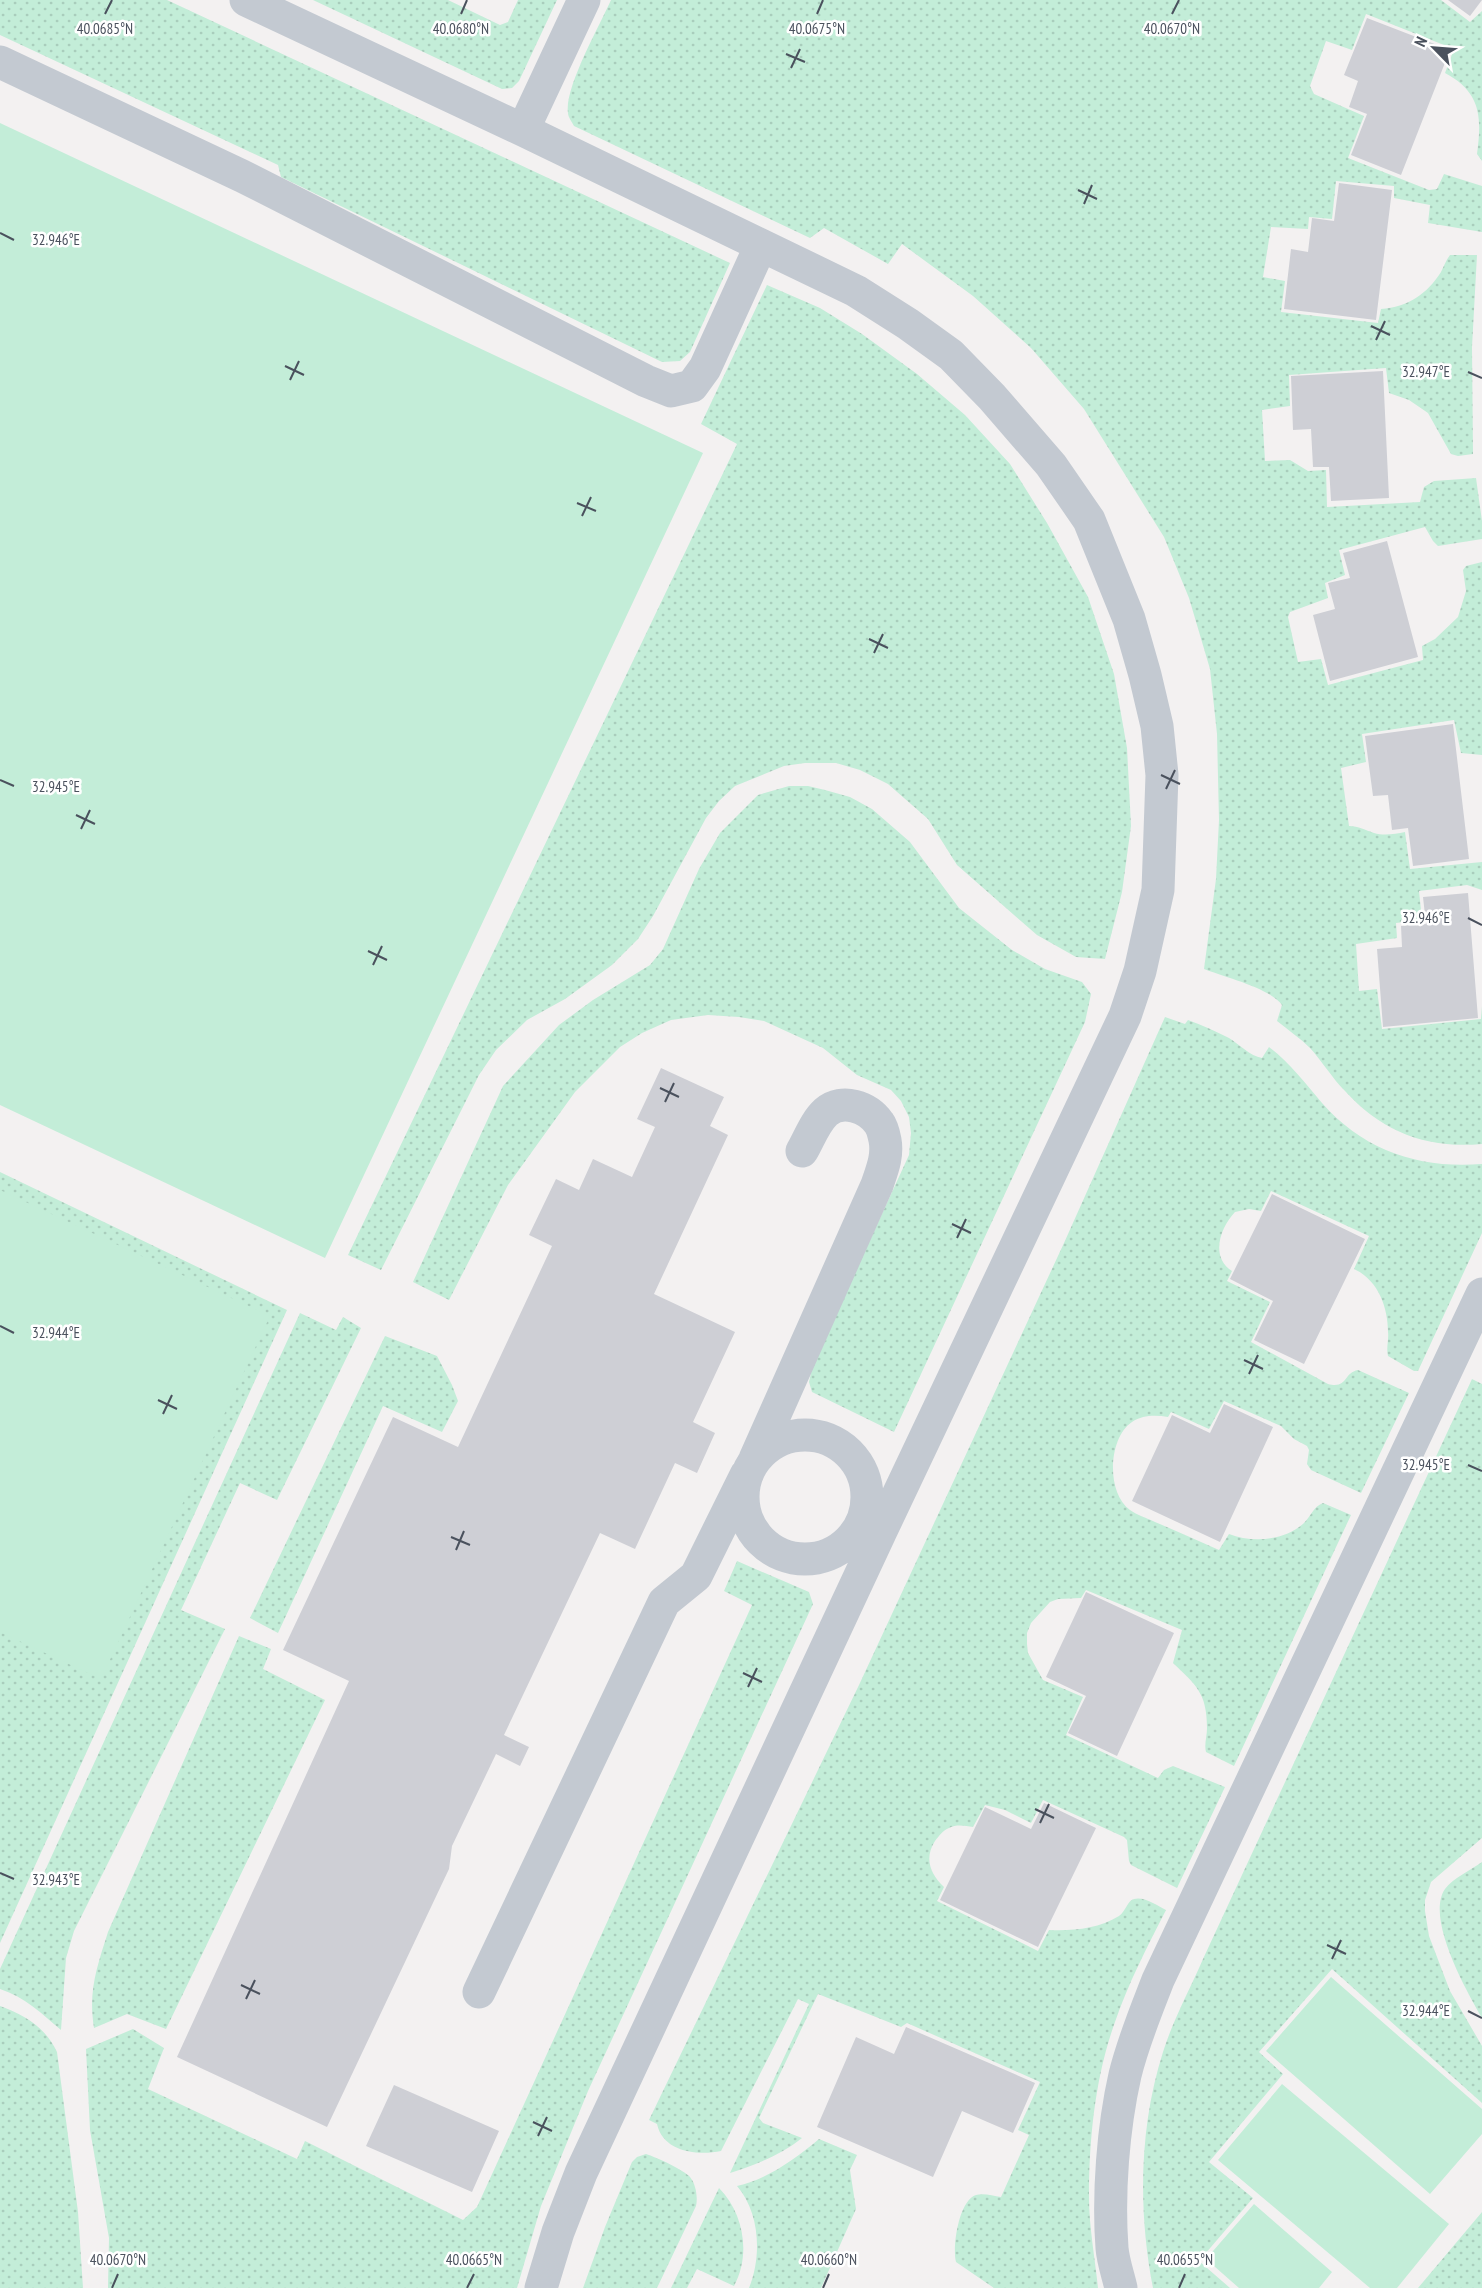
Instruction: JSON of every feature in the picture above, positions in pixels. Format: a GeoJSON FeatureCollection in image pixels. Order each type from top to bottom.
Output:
{"type":"FeatureCollection","features":[{"type":"Feature","properties":{"kind":"lane"},"geometry":{"type":"LineString","coordinates":[[246,0],[523,130],[856,291],[951,355],[992,397],[1051,465],[1089,520],[1129,619],[1157,726],[1162,775],[1158,890],[1140,970],[1125,1016],[871,1528],[581,2174],[558,2232],[541,2288]]}},
{"type":"Feature","properties":{"kind":"lane"},"geometry":{"type":"LineString","coordinates":[[523,130],[584,0]]}},
{"type":"Feature","properties":{"kind":"lane"},"geometry":{"type":"LineString","coordinates":[[0,62],[242,176],[646,381],[670,391],[692,386],[705,368],[761,245]]}},
{"type":"Feature","properties":{"kind":"lane"},"geometry":{"type":"LineString","coordinates":[[479,1992],[664,1602],[696,1576],[751,1467],[877,1185],[886,1156],[885,1139],[880,1123],[862,1108],[844,1104],[827,1110],[802,1151]]}},
{"type":"Feature","properties":{"kind":"lane"},"geometry":{"type":"LineString","coordinates":[[1121,2288],[1112,2249],[1112,2180],[1116,2126],[1125,2075],[1139,2029],[1158,1980],[1482,1294]]}},
{"type":"Feature","properties":{"kind":"lane"},"geometry":{"type":"LineString","coordinates":[[802,1434],[820,1436],[836,1443],[851,1454],[861,1469],[867,1486],[867,1505],[871,1528],[836,1552],[818,1558],[798,1559],[780,1555],[763,1545],[751,1530],[744,1512],[742,1493],[751,1467],[768,1446],[784,1438],[802,1434]]}},
{"type":"Feature","properties":{"kind":"green space"},"geometry":{"type":"Polygon","coordinates":[[[0,0],[167,0],[730,263],[690,352],[680,361],[662,362],[281,177],[278,165],[0,35],[0,0]]]}},
{"type":"Feature","properties":{"kind":"green space"},"geometry":{"type":"Polygon","coordinates":[[[313,0],[448,0],[500,25],[508,22],[518,0],[557,0],[519,81],[512,88],[502,89],[313,0]]]}},
{"type":"Feature","properties":{"kind":"green space"},"geometry":{"type":"Polygon","coordinates":[[[611,0],[1441,0],[1470,22],[1482,11],[1482,161],[1477,154],[1479,117],[1472,97],[1457,80],[1445,73],[1454,49],[1366,14],[1352,50],[1326,41],[1310,86],[1314,94],[1364,116],[1348,158],[1429,190],[1437,189],[1444,174],[1482,186],[1482,232],[1428,223],[1430,205],[1394,198],[1394,186],[1336,181],[1332,219],[1309,217],[1308,229],[1271,227],[1263,277],[1285,281],[1281,312],[1378,323],[1381,309],[1408,302],[1430,287],[1450,255],[1477,255],[1472,347],[1473,454],[1458,456],[1451,454],[1428,413],[1409,400],[1389,393],[1386,368],[1289,375],[1290,406],[1262,410],[1265,461],[1290,460],[1308,471],[1326,470],[1327,507],[1420,502],[1424,487],[1434,481],[1476,478],[1482,539],[1438,546],[1425,527],[1339,550],[1345,575],[1325,583],[1328,598],[1290,612],[1288,617],[1298,662],[1321,659],[1328,685],[1423,660],[1422,646],[1435,639],[1458,617],[1466,591],[1463,570],[1466,566],[1482,562],[1482,755],[1461,753],[1454,720],[1362,734],[1366,762],[1341,768],[1349,826],[1382,834],[1405,832],[1410,869],[1482,862],[1482,890],[1467,885],[1419,891],[1422,920],[1396,923],[1397,938],[1356,944],[1359,991],[1377,989],[1382,1029],[1481,1019],[1482,1006],[1482,1144],[1443,1144],[1424,1140],[1407,1135],[1374,1117],[1340,1086],[1310,1048],[1277,1021],[1282,1005],[1276,999],[1257,988],[1204,969],[1216,879],[1219,820],[1217,734],[1210,669],[1189,598],[1164,537],[1084,409],[1031,348],[973,296],[902,244],[888,264],[824,228],[810,238],[574,126],[568,113],[571,88],[611,0]]]}},
{"type":"Feature","properties":{"kind":"green space"},"geometry":{"type":"Polygon","coordinates":[[[0,123],[703,453],[325,1258],[0,1105],[0,123]]]}},
{"type":"Feature","properties":{"kind":"green space"},"geometry":{"type":"Polygon","coordinates":[[[767,285],[820,308],[862,334],[917,374],[965,415],[1010,464],[1047,523],[1088,597],[1114,674],[1127,748],[1131,826],[1122,892],[1105,959],[1076,957],[1037,935],[957,865],[928,819],[888,784],[860,770],[836,763],[805,763],[784,766],[735,786],[706,818],[653,916],[638,939],[612,965],[565,999],[527,1020],[496,1050],[479,1075],[381,1270],[348,1255],[737,444],[701,424],[767,285]]]}},
{"type":"Feature","properties":{"kind":"green space"},"geometry":{"type":"Polygon","coordinates":[[[789,786],[808,786],[825,790],[850,797],[872,809],[910,842],[959,908],[1012,950],[1045,969],[1082,982],[1091,994],[1085,1022],[894,1432],[812,1392],[809,1382],[813,1364],[909,1155],[911,1133],[909,1117],[901,1101],[891,1090],[857,1075],[823,1048],[764,1021],[708,1015],[671,1020],[642,1033],[620,1047],[575,1092],[508,1185],[449,1300],[413,1282],[503,1086],[559,1025],[593,1000],[650,965],[663,949],[699,869],[720,833],[758,795],[789,786]]]}},
{"type":"Feature","properties":{"kind":"green space"},"geometry":{"type":"Polygon","coordinates":[[[1165,1017],[1185,1024],[1188,1020],[1203,1026],[1229,1038],[1258,1057],[1262,1058],[1269,1047],[1291,1066],[1338,1120],[1375,1145],[1415,1160],[1459,1165],[1482,1164],[1482,1233],[1418,1371],[1414,1371],[1388,1356],[1388,1323],[1384,1304],[1369,1280],[1354,1269],[1369,1236],[1271,1191],[1261,1211],[1249,1209],[1235,1212],[1225,1226],[1219,1250],[1225,1265],[1232,1271],[1227,1281],[1270,1302],[1251,1342],[1328,1384],[1342,1383],[1350,1374],[1358,1370],[1409,1393],[1361,1493],[1311,1470],[1307,1464],[1309,1450],[1307,1446],[1294,1439],[1281,1426],[1224,1401],[1209,1429],[1171,1412],[1168,1417],[1149,1416],[1132,1422],[1118,1440],[1113,1466],[1117,1491],[1122,1502],[1136,1513],[1219,1550],[1229,1534],[1248,1539],[1268,1539],[1288,1534],[1304,1523],[1314,1509],[1323,1503],[1351,1515],[1234,1766],[1206,1752],[1205,1706],[1194,1684],[1173,1663],[1182,1630],[1086,1590],[1081,1598],[1058,1599],[1050,1602],[1031,1623],[1027,1633],[1028,1653],[1043,1680],[1083,1697],[1066,1735],[1158,1778],[1164,1770],[1173,1766],[1225,1787],[1177,1888],[1131,1865],[1127,1840],[1124,1837],[1043,1800],[1031,1823],[1005,1810],[985,1805],[973,1827],[958,1826],[947,1829],[932,1847],[930,1865],[935,1877],[944,1887],[937,1901],[1038,1951],[1049,1930],[1076,1929],[1102,1924],[1119,1916],[1134,1899],[1146,1900],[1166,1910],[1120,2008],[1102,2065],[1094,2109],[1089,2197],[1098,2288],[994,2288],[956,2262],[955,2246],[958,2225],[965,2205],[976,2195],[1001,2197],[1029,2135],[1018,2130],[1040,2082],[907,2023],[901,2027],[818,1994],[759,2118],[763,2123],[802,2138],[794,2144],[768,2159],[730,2173],[809,2004],[798,1999],[721,2151],[702,2153],[683,2150],[666,2141],[657,2124],[649,2120],[859,1685],[1064,1243],[1165,1017]]]}},
{"type":"Feature","properties":{"kind":"green space"},"geometry":{"type":"Polygon","coordinates":[[[0,1172],[287,1310],[0,1943],[0,1172]]]}},
{"type":"Feature","properties":{"kind":"green space"},"geometry":{"type":"Polygon","coordinates":[[[0,1190],[270,1316],[101,1679],[0,1632],[0,1190]]]}},
{"type":"Feature","properties":{"kind":"green space"},"geometry":{"type":"Polygon","coordinates":[[[300,1313],[336,1330],[343,1317],[361,1328],[277,1500],[240,1483],[181,1610],[225,1629],[74,1931],[66,1958],[61,2030],[25,2001],[0,1989],[0,1969],[300,1313]]]}},
{"type":"Feature","properties":{"kind":"green space"},"geometry":{"type":"Polygon","coordinates":[[[385,1336],[437,1356],[458,1401],[442,1432],[383,1406],[278,1633],[250,1618],[385,1336]]]}},
{"type":"Feature","properties":{"kind":"green space"},"geometry":{"type":"Polygon","coordinates":[[[1472,1379],[1482,1384],[1482,1838],[1431,1882],[1425,1900],[1425,1911],[1429,1936],[1450,1991],[1482,2046],[1482,2103],[1332,1969],[1259,2052],[1283,2074],[1209,2162],[1253,2198],[1199,2261],[1230,2288],[1153,2288],[1145,2229],[1143,2169],[1149,2110],[1167,2040],[1472,1379]]]}},
{"type":"Feature","properties":{"kind":"green space"},"geometry":{"type":"Polygon","coordinates":[[[737,1561],[809,1592],[813,1604],[588,2091],[541,2206],[517,2288],[108,2288],[109,2238],[90,2130],[86,2049],[133,2029],[164,2048],[148,2089],[297,2159],[305,2141],[463,2220],[477,2207],[752,1605],[724,1591],[737,1561]]]}},
{"type":"Feature","properties":{"kind":"green space"},"geometry":{"type":"Polygon","coordinates":[[[239,1636],[271,1649],[263,1669],[325,1700],[166,2029],[127,2014],[94,2028],[93,1991],[108,1932],[239,1636]]]}},
{"type":"Feature","properties":{"kind":"green space"},"geometry":{"type":"Polygon","coordinates":[[[1482,1862],[1482,2018],[1450,1955],[1440,1918],[1440,1902],[1448,1885],[1482,1862]]]}},
{"type":"Feature","properties":{"kind":"green space"},"geometry":{"type":"Polygon","coordinates":[[[1331,1977],[1482,2109],[1482,2134],[1430,2194],[1266,2051],[1331,1977]]]}},
{"type":"Feature","properties":{"kind":"green space"},"geometry":{"type":"Polygon","coordinates":[[[0,2006],[34,2023],[47,2036],[57,2052],[78,2212],[83,2288],[0,2288],[0,2006]]]}},
{"type":"Feature","properties":{"kind":"green space"},"geometry":{"type":"Polygon","coordinates":[[[1282,2084],[1449,2224],[1397,2288],[1370,2288],[1218,2160],[1282,2084]]]}},
{"type":"Feature","properties":{"kind":"green space"},"geometry":{"type":"Polygon","coordinates":[[[819,2139],[857,2155],[850,2170],[856,2209],[821,2288],[749,2288],[756,2262],[756,2235],[750,2209],[737,2186],[760,2179],[781,2167],[819,2139]]]}},
{"type":"Feature","properties":{"kind":"green space"},"geometry":{"type":"Polygon","coordinates":[[[646,2154],[676,2167],[690,2177],[696,2191],[696,2206],[657,2288],[583,2288],[632,2162],[637,2157],[646,2154]]]}},
{"type":"Feature","properties":{"kind":"green space"},"geometry":{"type":"Polygon","coordinates":[[[719,2188],[728,2198],[734,2210],[742,2235],[742,2261],[734,2286],[697,2269],[687,2288],[671,2288],[719,2188]]]}},
{"type":"Feature","properties":{"kind":"green space"},"geometry":{"type":"Polygon","coordinates":[[[1254,2204],[1332,2272],[1319,2288],[1239,2288],[1206,2259],[1254,2204]]]}},
{"type":"Feature","properties":{"kind":"green space"},"geometry":{"type":"Polygon","coordinates":[[[1482,2212],[1482,2288],[1418,2288],[1482,2212]]]}},
{"type":"Feature","properties":{"kind":"building"},"geometry":{"type":"Polygon","coordinates":[[[1448,0],[1482,0],[1470,16],[1448,0]]]}},
{"type":"Feature","properties":{"kind":"building"},"geometry":{"type":"Polygon","coordinates":[[[1367,18],[1450,50],[1401,175],[1351,155],[1367,114],[1349,107],[1358,81],[1344,75],[1367,18]]]}},
{"type":"Feature","properties":{"kind":"building"},"geometry":{"type":"Polygon","coordinates":[[[1339,183],[1392,190],[1376,320],[1284,309],[1291,249],[1308,252],[1312,218],[1334,221],[1339,183]]]}},
{"type":"Feature","properties":{"kind":"building"},"geometry":{"type":"Polygon","coordinates":[[[1383,371],[1389,498],[1331,501],[1329,467],[1313,467],[1311,429],[1293,430],[1291,376],[1383,371]]]}},
{"type":"Feature","properties":{"kind":"building"},"geometry":{"type":"Polygon","coordinates":[[[1387,541],[1418,657],[1330,681],[1313,615],[1335,609],[1328,583],[1350,578],[1343,553],[1387,541]]]}},
{"type":"Feature","properties":{"kind":"building"},"geometry":{"type":"Polygon","coordinates":[[[1453,724],[1469,859],[1413,866],[1408,828],[1392,830],[1388,795],[1373,796],[1365,736],[1453,724]]]}},
{"type":"Feature","properties":{"kind":"building"},"geometry":{"type":"Polygon","coordinates":[[[1468,893],[1478,1018],[1383,1027],[1377,949],[1402,947],[1401,926],[1426,924],[1423,897],[1468,893]]]}},
{"type":"Feature","properties":{"kind":"building"},"geometry":{"type":"Polygon","coordinates":[[[661,1068],[724,1097],[710,1126],[728,1135],[654,1294],[735,1332],[693,1422],[715,1433],[697,1473],[675,1463],[635,1549],[600,1533],[504,1735],[529,1747],[520,1766],[496,1754],[452,1846],[449,1869],[327,2127],[177,2057],[349,1681],[283,1650],[393,1417],[458,1447],[552,1246],[529,1235],[556,1179],[579,1190],[593,1159],[632,1177],[655,1127],[637,1119],[661,1068]]]}},
{"type":"Feature","properties":{"kind":"building"},"geometry":{"type":"Polygon","coordinates":[[[1272,1194],[1365,1239],[1304,1364],[1254,1340],[1273,1301],[1230,1279],[1272,1194]]]}},
{"type":"Feature","properties":{"kind":"building"},"geometry":{"type":"Polygon","coordinates":[[[1224,1404],[1273,1427],[1220,1542],[1132,1501],[1172,1415],[1210,1433],[1224,1404]]]}},
{"type":"Feature","properties":{"kind":"building"},"geometry":{"type":"Polygon","coordinates":[[[1086,1592],[1174,1633],[1117,1756],[1068,1733],[1086,1696],[1046,1677],[1086,1592]]]}},
{"type":"Feature","properties":{"kind":"building"},"geometry":{"type":"Polygon","coordinates":[[[1044,1803],[1096,1828],[1038,1947],[940,1900],[985,1807],[1031,1829],[1044,1803]]]}},
{"type":"Feature","properties":{"kind":"building"},"geometry":{"type":"Polygon","coordinates":[[[906,2027],[1035,2083],[1013,2133],[962,2111],[933,2177],[817,2127],[856,2037],[894,2054],[906,2027]]]}},
{"type":"Feature","properties":{"kind":"building"},"geometry":{"type":"Polygon","coordinates":[[[394,2085],[499,2131],[472,2192],[366,2146],[394,2085]]]}}]}
